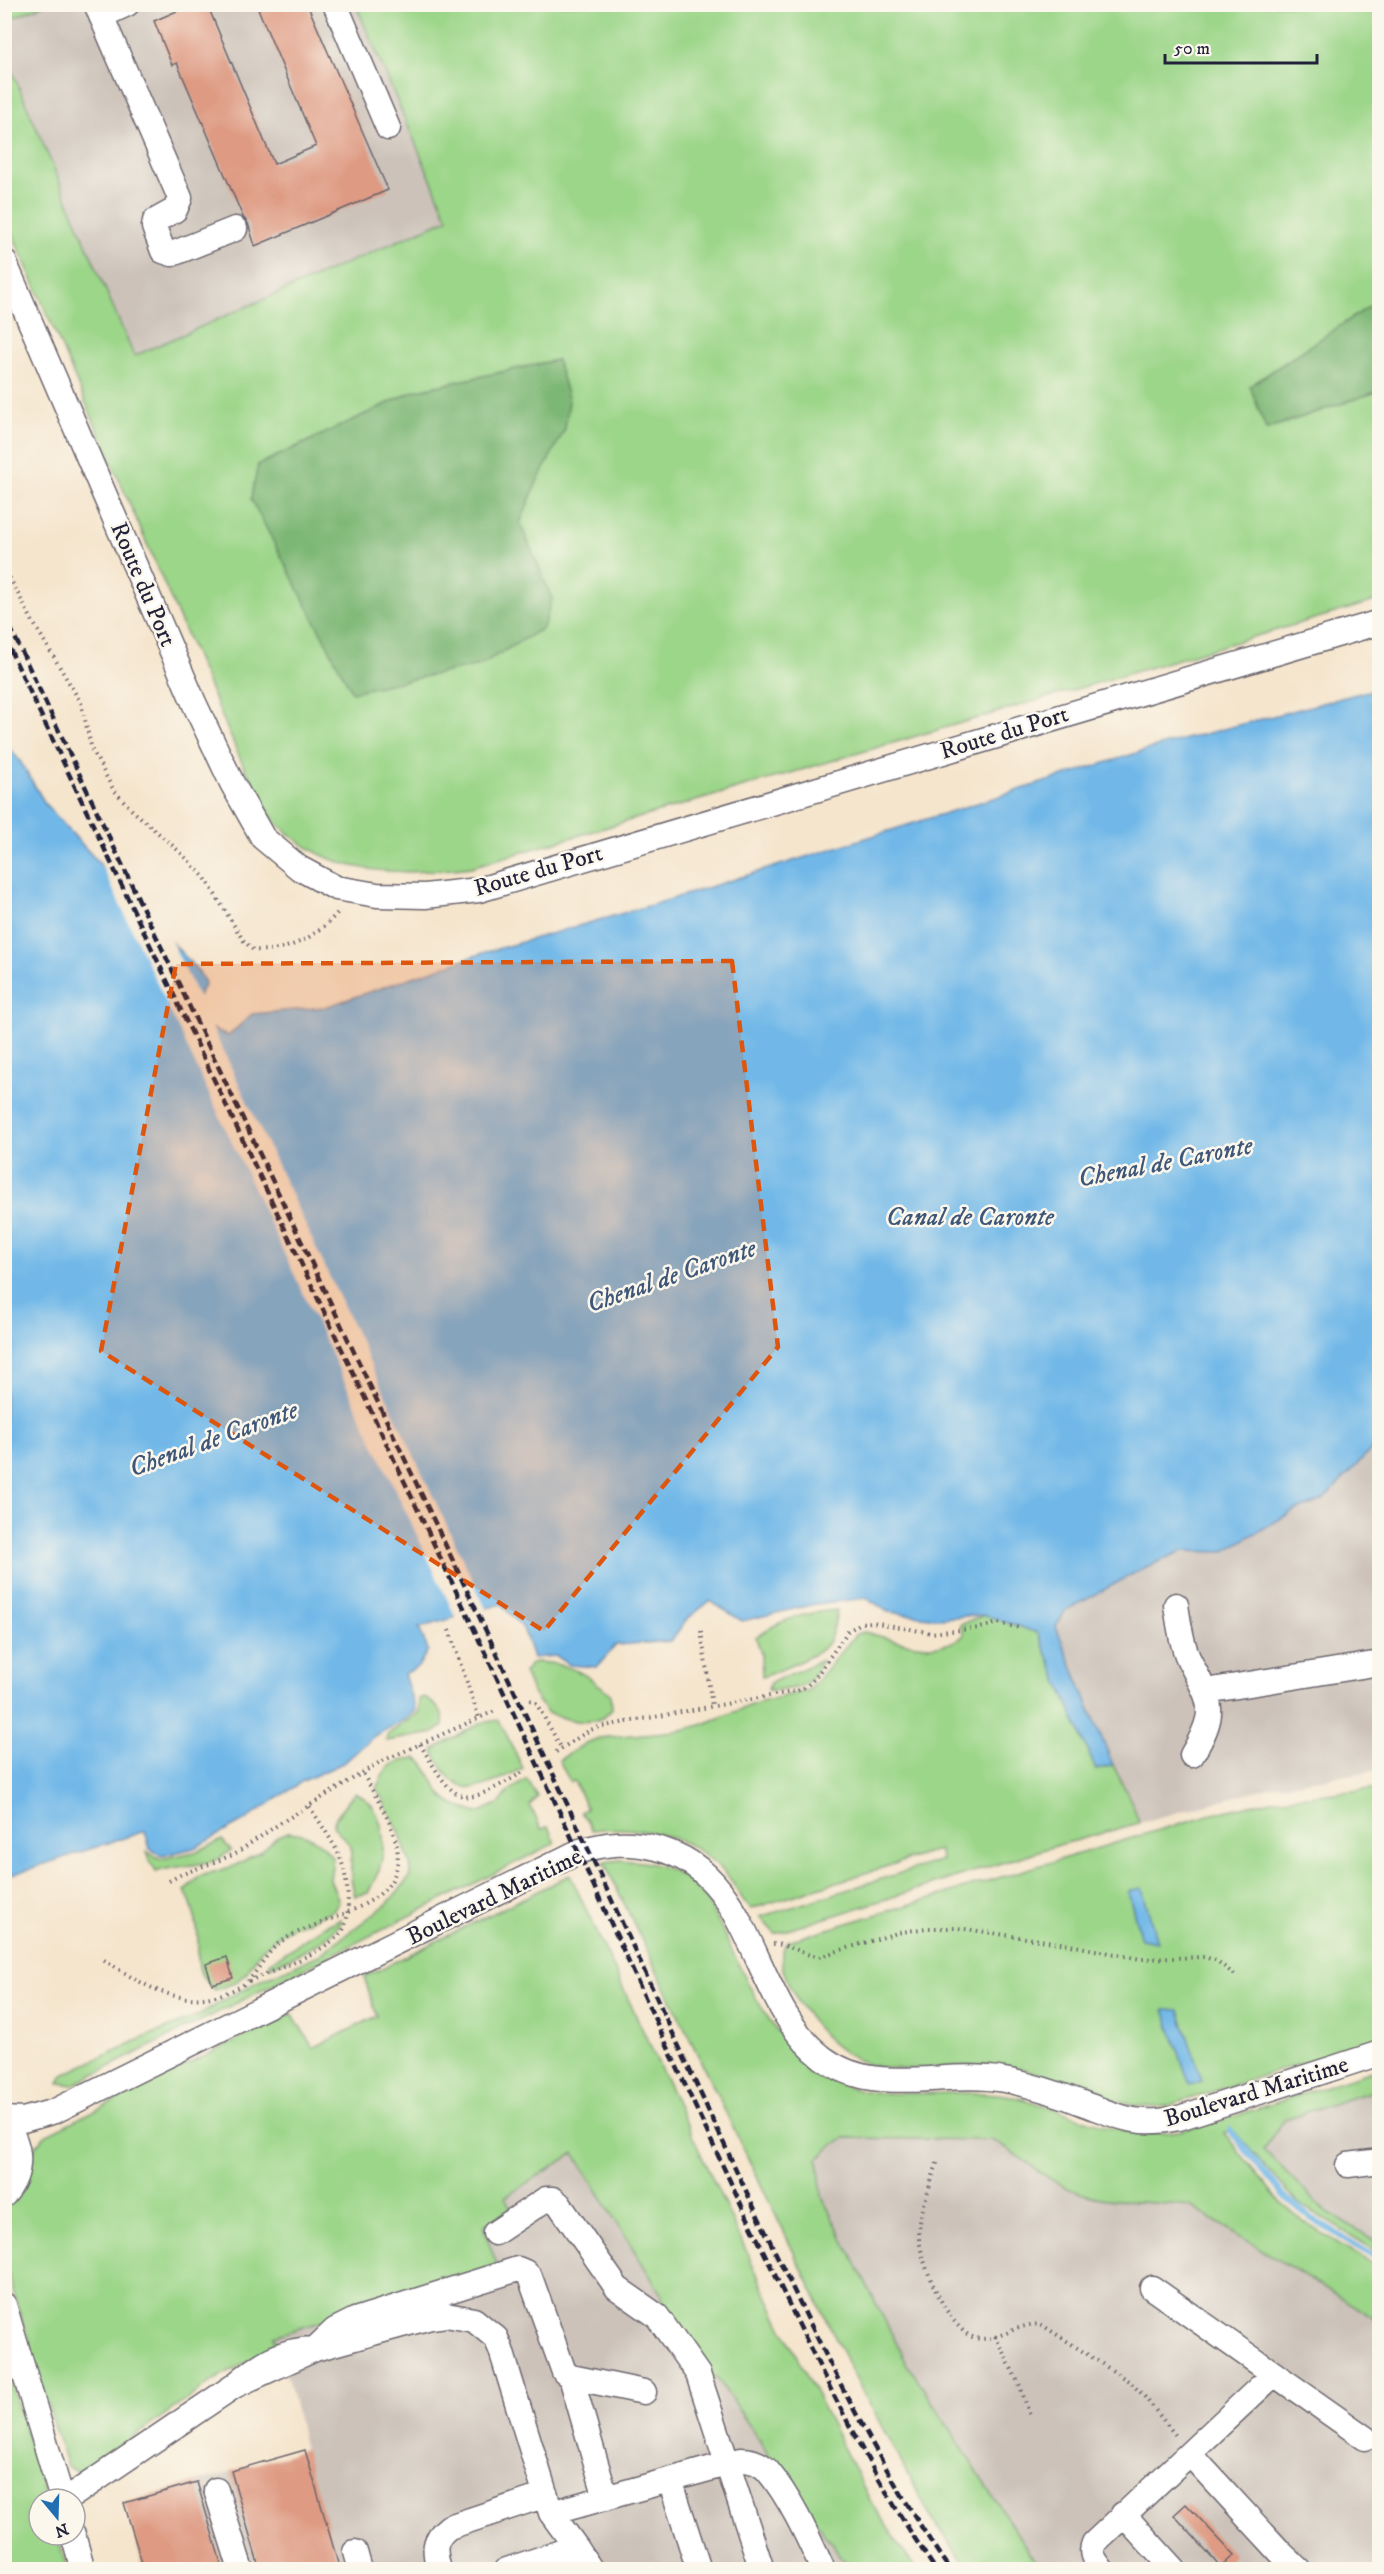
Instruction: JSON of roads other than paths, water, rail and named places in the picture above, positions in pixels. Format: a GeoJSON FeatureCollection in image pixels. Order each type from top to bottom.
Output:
{"type":"FeatureCollection","features":[{"type":"Feature","properties":{"kind":"street"},"geometry":{"type":"LineString","coordinates":[[127,4],[99,10],[180,198],[175,210],[154,221],[163,250],[172,254],[235,229]]}},
{"type":"Feature","properties":{"kind":"street"},"geometry":{"type":"LineString","coordinates":[[334,4],[388,128]]}},
{"type":"Feature","properties":{"kind":"street","name":"Route du Port"},"geometry":{"type":"LineString","coordinates":[[4,261],[195,705],[243,802],[263,838],[299,868],[336,888],[377,895],[425,896],[479,890],[1380,622]]}},
{"type":"Feature","properties":{"kind":"street","name":"Route du Port"},"geometry":{"type":"LineString","coordinates":[[4,273],[23,308]]}},
{"type":"Feature","properties":{"kind":"street"},"geometry":{"type":"LineString","coordinates":[[1176,1605],[1188,1659],[1206,1691],[1209,1706],[1204,1734],[1192,1755]]}},
{"type":"Feature","properties":{"kind":"street"},"geometry":{"type":"LineString","coordinates":[[1206,1691],[1380,1663]]}},
{"type":"Feature","properties":{"kind":"street","name":"Boulevard Maritime"},"geometry":{"type":"LineString","coordinates":[[4,2120],[23,2120],[55,2111],[580,1851],[601,1845],[621,1843],[670,1851],[706,1875],[723,1894],[795,2030],[808,2045],[842,2070],[886,2081],[1001,2079],[1043,2088],[1114,2115],[1148,2122],[1179,2118],[1380,2053]]}},
{"type":"Feature","properties":{"kind":"street","name":"Boulevard Maritime"},"geometry":{"type":"LineString","coordinates":[[4,2195],[13,2185],[20,2159],[31,2133],[55,2111]]}},
{"type":"Feature","properties":{"kind":"street"},"geometry":{"type":"LineString","coordinates":[[4,2120],[15,2136],[20,2159]]}},
{"type":"Feature","properties":{"kind":"street"},"geometry":{"type":"LineString","coordinates":[[1348,2165],[1380,2161]]}},
{"type":"Feature","properties":{"kind":"street"},"geometry":{"type":"LineString","coordinates":[[495,2233],[546,2199],[553,2199],[559,2204],[617,2288],[657,2316],[698,2374],[762,2570]]}},
{"type":"Feature","properties":{"kind":"street"},"geometry":{"type":"LineString","coordinates":[[82,2487],[234,2386],[265,2361],[296,2349],[315,2349],[518,2269],[530,2277],[559,2365],[571,2377],[606,2498]]}},
{"type":"Feature","properties":{"kind":"street"},"geometry":{"type":"LineString","coordinates":[[1152,2288],[1365,2438]]}},
{"type":"Feature","properties":{"kind":"street"},"geometry":{"type":"LineString","coordinates":[[4,2305],[60,2487]]}},
{"type":"Feature","properties":{"kind":"street"},"geometry":{"type":"LineString","coordinates":[[408,2313],[474,2320],[496,2338],[548,2504],[591,2570]]}},
{"type":"Feature","properties":{"kind":"street"},"geometry":{"type":"LineString","coordinates":[[1102,2570],[1091,2549],[1123,2514],[1274,2375]]}},
{"type":"Feature","properties":{"kind":"street"},"geometry":{"type":"LineString","coordinates":[[571,2377],[644,2392]]}},
{"type":"Feature","properties":{"kind":"street"},"geometry":{"type":"LineString","coordinates":[[1190,2454],[1299,2570]]}},
{"type":"Feature","properties":{"kind":"street"},"geometry":{"type":"LineString","coordinates":[[439,2570],[434,2544],[439,2534],[448,2527],[548,2504],[606,2498],[741,2460],[750,2460],[766,2470],[791,2507],[823,2570]]}},
{"type":"Feature","properties":{"kind":"street"},"geometry":{"type":"LineString","coordinates":[[670,2480],[699,2570]]}},
{"type":"Feature","properties":{"kind":"street"},"geometry":{"type":"LineString","coordinates":[[216,2490],[241,2570]]}},
{"type":"Feature","properties":{"kind":"street"},"geometry":{"type":"LineString","coordinates":[[1123,2514],[1174,2570]]}},
{"type":"Feature","properties":{"kind":"street"},"geometry":{"type":"LineString","coordinates":[[76,2547],[82,2570]]}},
{"type":"Feature","properties":{"kind":"street"},"geometry":{"type":"LineString","coordinates":[[507,2570],[576,2547]]}},
{"type":"Feature","properties":{"kind":"water","name":"Canal de Caronte"},"geometry":{"type":"Polygon","coordinates":[[[1379,688],[1379,1442],[1323,1500],[1292,1512],[1223,1552],[1182,1551],[1142,1569],[1065,1611],[1056,1627],[1113,1765],[1096,1770],[1038,1633],[985,1615],[938,1618],[889,1612],[867,1598],[815,1604],[742,1621],[710,1601],[686,1620],[671,1641],[616,1645],[597,1667],[570,1665],[555,1656],[533,1658],[523,1628],[501,1604],[419,1628],[428,1650],[418,1667],[404,1674],[415,1710],[406,1719],[374,1736],[345,1762],[303,1781],[242,1822],[194,1848],[162,1856],[150,1849],[145,1831],[5,1877],[4,742],[20,761],[46,805],[199,972],[205,983],[191,1010],[209,1027],[228,1036],[252,1014],[325,1007],[483,953],[662,902],[1159,746],[1379,688]]]}},
{"type":"Feature","properties":{"kind":"water"},"geometry":{"type":"Polygon","coordinates":[[[1142,1888],[1157,1942],[1141,1939],[1128,1892],[1142,1888]]]}},
{"type":"Feature","properties":{"kind":"water"},"geometry":{"type":"Polygon","coordinates":[[[1164,2009],[1179,2010],[1202,2081],[1190,2085],[1164,2009]]]}},
{"type":"Feature","properties":{"kind":"waterway"},"geometry":{"type":"LineString","coordinates":[[1230,2130],[1285,2197],[1312,2219],[1380,2260]]}},
{"type":"Feature","properties":{"kind":"railway"},"geometry":{"type":"LineString","coordinates":[[4,614],[499,1659],[781,2264],[839,2381],[881,2458],[902,2496],[950,2570]]}},
{"type":"Feature","properties":{"kind":"railway"},"geometry":{"type":"LineString","coordinates":[[4,637],[562,1817],[721,2163],[794,2315],[870,2463],[936,2570]]}},
{"type":"Feature","properties":{"kind":"water label","name":"Chenal de Caronte"},"geometry":{"type":"Point","coordinates":[1165,1161]}},
{"type":"Feature","properties":{"kind":"water label","name":"Chenal de Caronte"},"geometry":{"type":"Point","coordinates":[671,1275]}},
{"type":"Feature","properties":{"kind":"water label","name":"Chenal de Caronte"},"geometry":{"type":"Point","coordinates":[213,1438]}}]}
